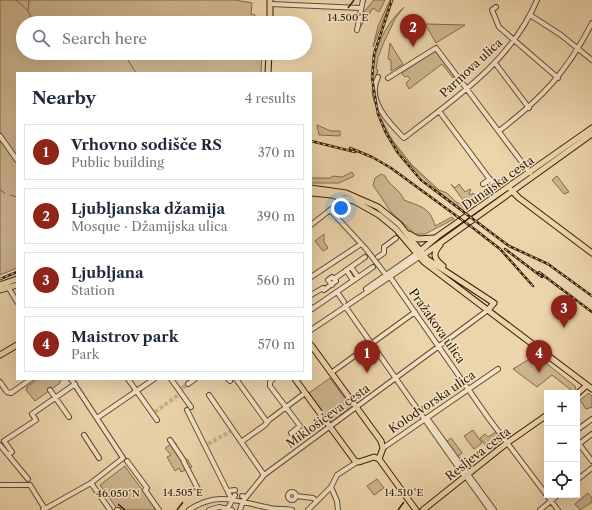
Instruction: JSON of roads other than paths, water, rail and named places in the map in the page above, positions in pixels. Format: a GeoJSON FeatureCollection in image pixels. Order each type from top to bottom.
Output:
{"type":"FeatureCollection","features":[{"type":"Feature","properties":{"kind":"main road"},"geometry":{"type":"LineString","coordinates":[[270,2],[270,16]]}},
{"type":"Feature","properties":{"kind":"main road"},"geometry":{"type":"LineString","coordinates":[[268,72],[269,60]]}},
{"type":"Feature","properties":{"kind":"main road","name":"Dunajska cesta"},"geometry":{"type":"LineString","coordinates":[[420,254],[436,237],[511,190],[530,173],[592,128]]}},
{"type":"Feature","properties":{"kind":"main road","name":"Dunajska cesta"},"geometry":{"type":"LineString","coordinates":[[420,254],[444,240],[511,190],[592,134]]}},
{"type":"Feature","properties":{"kind":"main road"},"geometry":{"type":"LineString","coordinates":[[312,188],[337,191],[358,197],[383,211],[416,238],[436,237]]}},
{"type":"Feature","properties":{"kind":"main road"},"geometry":{"type":"LineString","coordinates":[[511,190],[592,253]]}},
{"type":"Feature","properties":{"kind":"main road"},"geometry":{"type":"LineString","coordinates":[[312,193],[342,198],[362,204],[379,215],[396,229],[420,254],[488,310],[592,389]]}},
{"type":"Feature","properties":{"kind":"main road"},"geometry":{"type":"LineString","coordinates":[[402,228],[410,237],[420,254],[494,303],[488,310]]}},
{"type":"Feature","properties":{"kind":"main road"},"geometry":{"type":"LineString","coordinates":[[410,237],[422,242],[436,237]]}},
{"type":"Feature","properties":{"kind":"main road"},"geometry":{"type":"LineString","coordinates":[[444,240],[436,250],[435,256],[450,275]]}},
{"type":"Feature","properties":{"kind":"main road"},"geometry":{"type":"LineString","coordinates":[[0,290],[16,280]]}},
{"type":"Feature","properties":{"kind":"main road"},"geometry":{"type":"LineString","coordinates":[[0,285],[16,285]]}},
{"type":"Feature","properties":{"kind":"main road"},"geometry":{"type":"LineString","coordinates":[[0,355],[16,346]]}},
{"type":"Feature","properties":{"kind":"main road"},"geometry":{"type":"LineString","coordinates":[[312,346],[355,409],[381,441],[383,448]]}},
{"type":"Feature","properties":{"kind":"main road"},"geometry":{"type":"LineString","coordinates":[[296,380],[357,462],[378,457],[416,510]]}},
{"type":"Feature","properties":{"kind":"main road"},"geometry":{"type":"LineString","coordinates":[[580,391],[587,385]]}},
{"type":"Feature","properties":{"kind":"main road","name":"Resljeva cesta"},"geometry":{"type":"LineString","coordinates":[[423,510],[466,475],[544,418]]}},
{"type":"Feature","properties":{"kind":"main road","name":"Kolodvorska ulica"},"geometry":{"type":"LineString","coordinates":[[378,457],[383,448]]}},
{"type":"Feature","properties":{"kind":"street"},"geometry":{"type":"LineString","coordinates":[[319,0],[319,6]]}},
{"type":"Feature","properties":{"kind":"street"},"geometry":{"type":"LineString","coordinates":[[357,30],[363,0]]}},
{"type":"Feature","properties":{"kind":"street","name":"Parmova ulica"},"geometry":{"type":"LineString","coordinates":[[378,77],[375,87],[377,101],[382,115],[404,138],[467,88],[495,63],[515,41],[537,0]]}},
{"type":"Feature","properties":{"kind":"street"},"geometry":{"type":"LineString","coordinates":[[270,2],[361,8]]}},
{"type":"Feature","properties":{"kind":"street"},"geometry":{"type":"LineString","coordinates":[[496,7],[492,10],[499,27],[558,78]]}},
{"type":"Feature","properties":{"kind":"street"},"geometry":{"type":"LineString","coordinates":[[530,15],[555,30],[592,60]]}},
{"type":"Feature","properties":{"kind":"street"},"geometry":{"type":"LineString","coordinates":[[499,131],[529,108],[558,78],[578,48],[592,23]]}},
{"type":"Feature","properties":{"kind":"street"},"geometry":{"type":"LineString","coordinates":[[388,78],[436,48],[530,173]]}},
{"type":"Feature","properties":{"kind":"street"},"geometry":{"type":"LineString","coordinates":[[495,63],[529,108]]}},
{"type":"Feature","properties":{"kind":"street"},"geometry":{"type":"LineString","coordinates":[[439,111],[494,184]]}},
{"type":"Feature","properties":{"kind":"street"},"geometry":{"type":"LineString","coordinates":[[0,136],[16,159]]}},
{"type":"Feature","properties":{"kind":"street"},"geometry":{"type":"LineString","coordinates":[[483,184],[490,179]]}},
{"type":"Feature","properties":{"kind":"street"},"geometry":{"type":"LineString","coordinates":[[312,224],[339,203],[342,198]]}},
{"type":"Feature","properties":{"kind":"street","name":"Pražakova ulica"},"geometry":{"type":"LineString","coordinates":[[330,210],[388,275],[507,444],[558,510]]}},
{"type":"Feature","properties":{"kind":"street"},"geometry":{"type":"LineString","coordinates":[[378,257],[384,253],[384,248],[396,238]]}},
{"type":"Feature","properties":{"kind":"street"},"geometry":{"type":"LineString","coordinates":[[312,277],[361,244]]}},
{"type":"Feature","properties":{"kind":"street"},"geometry":{"type":"LineString","coordinates":[[312,329],[344,304],[354,300],[420,254]]}},
{"type":"Feature","properties":{"kind":"street"},"geometry":{"type":"LineString","coordinates":[[312,294],[322,288],[324,290],[336,282],[334,279],[365,257]]}},
{"type":"Feature","properties":{"kind":"street"},"geometry":{"type":"LineString","coordinates":[[351,267],[358,277]]}},
{"type":"Feature","properties":{"kind":"street"},"geometry":{"type":"LineString","coordinates":[[312,309],[373,267]]}},
{"type":"Feature","properties":{"kind":"street"},"geometry":{"type":"LineString","coordinates":[[346,270],[353,280]]}},
{"type":"Feature","properties":{"kind":"street"},"geometry":{"type":"LineString","coordinates":[[332,277],[328,280],[338,291],[344,304],[490,510]]}},
{"type":"Feature","properties":{"kind":"street"},"geometry":{"type":"LineString","coordinates":[[8,285],[16,300]]}},
{"type":"Feature","properties":{"kind":"street","name":"Miklošičeva cesta"},"geometry":{"type":"LineString","coordinates":[[243,497],[264,475],[440,347],[488,310]]}},
{"type":"Feature","properties":{"kind":"street"},"geometry":{"type":"LineString","coordinates":[[331,373],[415,312]]}},
{"type":"Feature","properties":{"kind":"street","name":"Kolodvorska ulica"},"geometry":{"type":"LineString","coordinates":[[383,448],[498,369]]}},
{"type":"Feature","properties":{"kind":"street"},"geometry":{"type":"LineString","coordinates":[[0,382],[8,393],[11,393],[30,380]]}},
{"type":"Feature","properties":{"kind":"street"},"geometry":{"type":"LineString","coordinates":[[72,380],[125,459],[147,488],[145,490],[159,510]]}},
{"type":"Feature","properties":{"kind":"street"},"geometry":{"type":"LineString","coordinates":[[129,380],[154,413],[157,420]]}},
{"type":"Feature","properties":{"kind":"street"},"geometry":{"type":"LineString","coordinates":[[97,418],[153,380]]}},
{"type":"Feature","properties":{"kind":"street"},"geometry":{"type":"LineString","coordinates":[[172,380],[189,408],[223,481],[228,487],[232,500]]}},
{"type":"Feature","properties":{"kind":"street"},"geometry":{"type":"LineString","coordinates":[[188,384],[194,380]]}},
{"type":"Feature","properties":{"kind":"street"},"geometry":{"type":"LineString","coordinates":[[237,380],[267,422]]}},
{"type":"Feature","properties":{"kind":"street"},"geometry":{"type":"LineString","coordinates":[[273,380],[270,382],[270,386],[300,426],[291,433]]}},
{"type":"Feature","properties":{"kind":"street"},"geometry":{"type":"LineString","coordinates":[[8,455],[12,452],[4,441],[36,420],[32,414],[74,384]]}},
{"type":"Feature","properties":{"kind":"street"},"geometry":{"type":"LineString","coordinates":[[50,390],[69,417]]}},
{"type":"Feature","properties":{"kind":"street"},"geometry":{"type":"LineString","coordinates":[[241,442],[285,406],[304,393]]}},
{"type":"Feature","properties":{"kind":"street"},"geometry":{"type":"LineString","coordinates":[[209,395],[264,475]]}},
{"type":"Feature","properties":{"kind":"street"},"geometry":{"type":"LineString","coordinates":[[580,428],[592,419]]}},
{"type":"Feature","properties":{"kind":"street"},"geometry":{"type":"LineString","coordinates":[[580,442],[592,434]]}},
{"type":"Feature","properties":{"kind":"street"},"geometry":{"type":"LineString","coordinates":[[84,435],[99,458]]}},
{"type":"Feature","properties":{"kind":"street"},"geometry":{"type":"LineString","coordinates":[[170,440],[184,461],[199,491]]}},
{"type":"Feature","properties":{"kind":"street"},"geometry":{"type":"LineString","coordinates":[[0,445],[28,479]]}},
{"type":"Feature","properties":{"kind":"street"},"geometry":{"type":"LineString","coordinates":[[580,445],[590,454],[592,461]]}},
{"type":"Feature","properties":{"kind":"street"},"geometry":{"type":"LineString","coordinates":[[0,485],[30,485],[44,509],[91,483],[125,459]]}},
{"type":"Feature","properties":{"kind":"street"},"geometry":{"type":"LineString","coordinates":[[308,510],[331,487],[337,475],[357,462]]}},
{"type":"Feature","properties":{"kind":"street"},"geometry":{"type":"LineString","coordinates":[[580,478],[592,469]]}},
{"type":"Feature","properties":{"kind":"street"},"geometry":{"type":"LineString","coordinates":[[466,475],[494,510]]}},
{"type":"Feature","properties":{"kind":"street"},"geometry":{"type":"LineString","coordinates":[[91,483],[110,510]]}},
{"type":"Feature","properties":{"kind":"street"},"geometry":{"type":"LineString","coordinates":[[228,487],[235,490]]}},
{"type":"Feature","properties":{"kind":"street"},"geometry":{"type":"LineString","coordinates":[[331,487],[337,501],[338,510]]}},
{"type":"Feature","properties":{"kind":"street"},"geometry":{"type":"LineString","coordinates":[[209,510],[228,510],[235,495]]}},
{"type":"Feature","properties":{"kind":"street"},"geometry":{"type":"LineString","coordinates":[[296,496],[313,498],[317,501]]}},
{"type":"Feature","properties":{"kind":"street"},"geometry":{"type":"LineString","coordinates":[[240,510],[243,497]]}},
{"type":"Feature","properties":{"kind":"street"},"geometry":{"type":"LineString","coordinates":[[188,509],[203,499],[232,500],[243,497],[273,509],[292,510]]}},
{"type":"Feature","properties":{"kind":"street"},"geometry":{"type":"LineString","coordinates":[[540,510],[554,498]]}},
{"type":"Feature","properties":{"kind":"street"},"geometry":{"type":"LineString","coordinates":[[219,509],[220,499]]}},
{"type":"Feature","properties":{"kind":"waterway"},"geometry":{"type":"LineString","coordinates":[[16,0],[27,10]]}},
{"type":"Feature","properties":{"kind":"waterway"},"geometry":{"type":"LineString","coordinates":[[29,0],[28,11],[30,16]]}},
{"type":"Feature","properties":{"kind":"waterway"},"geometry":{"type":"LineString","coordinates":[[128,60],[135,72]]}},
{"type":"Feature","properties":{"kind":"waterway"},"geometry":{"type":"LineString","coordinates":[[0,190],[5,193]]}},
{"type":"Feature","properties":{"kind":"waterway"},"geometry":{"type":"LineString","coordinates":[[10,195],[16,197]]}},
{"type":"Feature","properties":{"kind":"tunnel"},"geometry":{"type":"LineString","coordinates":[[182,388],[188,384]]}},
{"type":"Feature","properties":{"kind":"tunnel"},"geometry":{"type":"LineString","coordinates":[[155,412],[178,395]]}},
{"type":"Feature","properties":{"kind":"tunnel"},"geometry":{"type":"LineString","coordinates":[[208,444],[231,431]]}},
{"type":"Feature","properties":{"kind":"railway"},"geometry":{"type":"LineString","coordinates":[[392,0],[374,54],[372,78],[378,114],[386,133],[398,153],[421,180],[509,246],[548,264],[592,296]]}},
{"type":"Feature","properties":{"kind":"railway"},"geometry":{"type":"LineString","coordinates":[[312,141],[355,152]]}},
{"type":"Feature","properties":{"kind":"railway"},"geometry":{"type":"LineString","coordinates":[[350,148],[372,157],[391,168],[473,228],[500,249],[533,286]]}},
{"type":"Feature","properties":{"kind":"railway"},"geometry":{"type":"LineString","coordinates":[[505,249],[542,277]]}},
{"type":"Feature","properties":{"kind":"railway"},"geometry":{"type":"LineString","coordinates":[[0,279],[16,272]]}},
{"type":"Feature","properties":{"kind":"railway"},"geometry":{"type":"LineString","coordinates":[[539,272],[592,312]]}},
{"type":"Feature","properties":{"kind":"place","name":"Ljubljanska džamija"},"geometry":{"type":"Point","coordinates":[413,47]}},
{"type":"Feature","properties":{"kind":"place","name":"Ljubljana"},"geometry":{"type":"Point","coordinates":[564,328]}},
{"type":"Feature","properties":{"kind":"place","name":"Vrhovno sodišče RS"},"geometry":{"type":"Point","coordinates":[367,373]}},
{"type":"Feature","properties":{"kind":"place","name":"Maistrov park"},"geometry":{"type":"Point","coordinates":[539,373]}}]}
